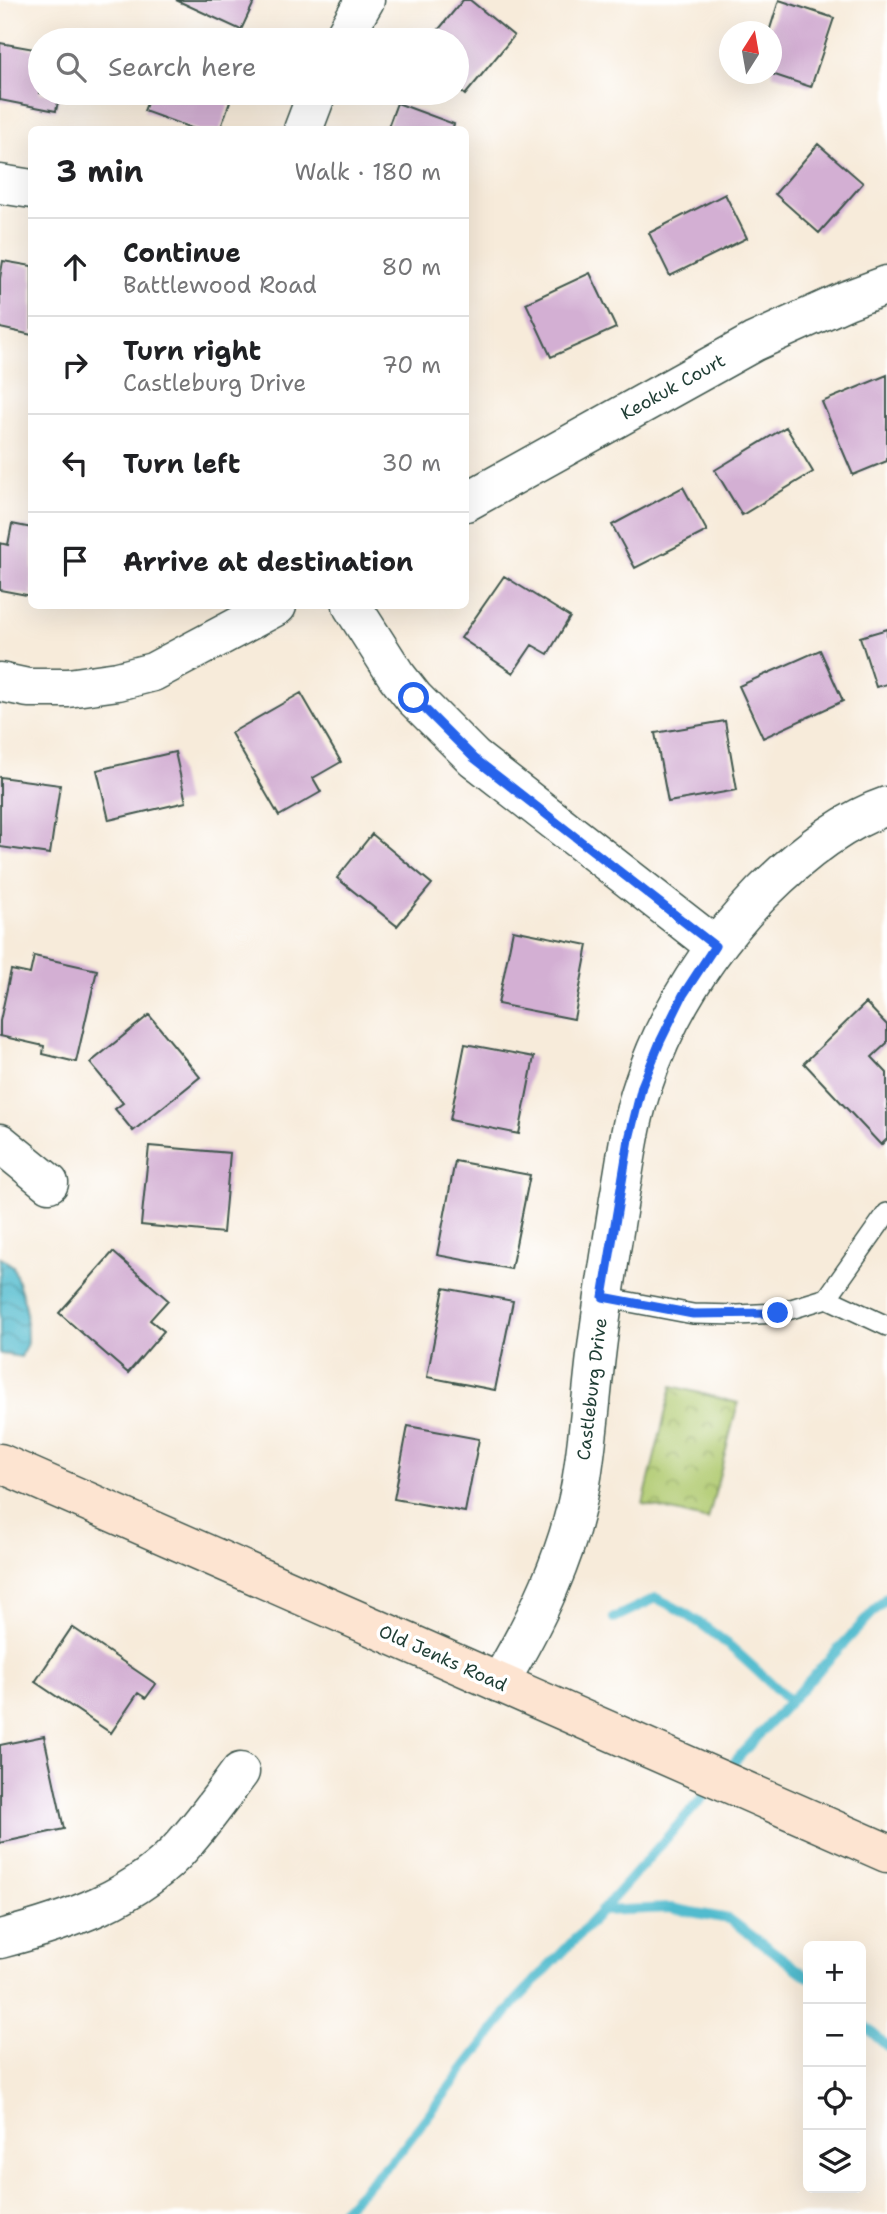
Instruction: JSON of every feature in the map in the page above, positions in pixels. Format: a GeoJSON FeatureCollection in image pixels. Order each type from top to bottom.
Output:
{"type":"FeatureCollection","features":[{"type":"Feature","properties":{"kind":"street"},"geometry":{"type":"LineString","coordinates":[[349,28],[365,0]]}},
{"type":"Feature","properties":{"kind":"street"},"geometry":{"type":"LineString","coordinates":[[305,126],[312,105]]}},
{"type":"Feature","properties":{"kind":"street"},"geometry":{"type":"LineString","coordinates":[[0,184],[28,188]]}},
{"type":"Feature","properties":{"kind":"street","name":"Keokuk Court"},"geometry":{"type":"LineString","coordinates":[[469,500],[754,342],[835,305],[887,285]]}},
{"type":"Feature","properties":{"kind":"street"},"geometry":{"type":"LineString","coordinates":[[0,682],[28,688],[68,688],[118,681],[153,672],[271,609]]}},
{"type":"Feature","properties":{"kind":"street"},"geometry":{"type":"LineString","coordinates":[[354,609],[414,698],[474,758],[715,946]]}},
{"type":"Feature","properties":{"kind":"street","name":"Castleburg Drive"},"geometry":{"type":"LineString","coordinates":[[499,1683],[527,1637],[558,1569],[581,1484],[603,1297],[629,1139],[642,1086],[660,1042],[683,995],[715,946],[737,919],[789,866],[831,835],[887,806]]}},
{"type":"Feature","properties":{"kind":"street"},"geometry":{"type":"LineString","coordinates":[[0,1143],[49,1183]]}},
{"type":"Feature","properties":{"kind":"street","name":"Old Jenks Road"},"geometry":{"type":"LineString","coordinates":[[0,1463],[887,1853]]}},
{"type":"Feature","properties":{"kind":"street"},"geometry":{"type":"LineString","coordinates":[[0,1939],[50,1926],[93,1908],[136,1885],[183,1846],[240,1772]]}},
{"type":"Feature","properties":{"kind":"lane"},"geometry":{"type":"LineString","coordinates":[[603,1297],[693,1314],[778,1313],[827,1298],[887,1213]]}},
{"type":"Feature","properties":{"kind":"lane"},"geometry":{"type":"LineString","coordinates":[[827,1298],[887,1326]]}},
{"type":"Feature","properties":{"kind":"green space"},"geometry":{"type":"Polygon","coordinates":[[[672,1386],[738,1403],[708,1520],[643,1504],[672,1386]]]}},
{"type":"Feature","properties":{"kind":"water"},"geometry":{"type":"Polygon","coordinates":[[[0,1257],[13,1266],[26,1307],[27,1343],[21,1357],[0,1354],[0,1257]]]}},
{"type":"Feature","properties":{"kind":"building"},"geometry":{"type":"Polygon","coordinates":[[[176,0],[255,0],[242,28],[176,0]]]}},
{"type":"Feature","properties":{"kind":"building"},"geometry":{"type":"Polygon","coordinates":[[[463,0],[470,0],[514,36],[469,90],[469,28],[440,28],[463,0]]]}},
{"type":"Feature","properties":{"kind":"building"},"geometry":{"type":"Polygon","coordinates":[[[779,0],[834,18],[811,87],[782,77],[782,21],[772,21],[779,0]]]}},
{"type":"Feature","properties":{"kind":"building"},"geometry":{"type":"Polygon","coordinates":[[[0,43],[28,48],[28,105],[57,105],[56,111],[0,100],[0,43]]]}},
{"type":"Feature","properties":{"kind":"building"},"geometry":{"type":"Polygon","coordinates":[[[146,105],[229,105],[221,126],[186,126],[144,111],[146,105]]]}},
{"type":"Feature","properties":{"kind":"building"},"geometry":{"type":"Polygon","coordinates":[[[396,105],[454,124],[453,126],[388,126],[396,105]]]}},
{"type":"Feature","properties":{"kind":"building"},"geometry":{"type":"Polygon","coordinates":[[[818,144],[863,183],[819,233],[775,194],[818,144]]]}},
{"type":"Feature","properties":{"kind":"building"},"geometry":{"type":"Polygon","coordinates":[[[725,194],[747,238],[670,276],[649,233],[725,194]]]}},
{"type":"Feature","properties":{"kind":"building"},"geometry":{"type":"Polygon","coordinates":[[[3,261],[28,265],[28,334],[0,328],[0,278],[3,261]]]}},
{"type":"Feature","properties":{"kind":"building"},"geometry":{"type":"Polygon","coordinates":[[[590,273],[616,328],[551,357],[526,303],[590,273]]]}},
{"type":"Feature","properties":{"kind":"building"},"geometry":{"type":"Polygon","coordinates":[[[887,375],[887,461],[853,475],[822,402],[887,375]]]}},
{"type":"Feature","properties":{"kind":"building"},"geometry":{"type":"Polygon","coordinates":[[[786,427],[813,472],[742,515],[715,470],[786,427]]]}},
{"type":"Feature","properties":{"kind":"building"},"geometry":{"type":"Polygon","coordinates":[[[683,487],[707,531],[635,568],[612,525],[683,487]]]}},
{"type":"Feature","properties":{"kind":"building"},"geometry":{"type":"Polygon","coordinates":[[[12,524],[28,527],[28,595],[0,590],[0,543],[8,545],[12,524]]]}},
{"type":"Feature","properties":{"kind":"building"},"geometry":{"type":"Polygon","coordinates":[[[504,576],[570,617],[548,654],[532,645],[513,673],[461,638],[504,576]]]}},
{"type":"Feature","properties":{"kind":"building"},"geometry":{"type":"Polygon","coordinates":[[[887,629],[887,684],[876,687],[860,637],[887,629]]]}},
{"type":"Feature","properties":{"kind":"building"},"geometry":{"type":"Polygon","coordinates":[[[820,650],[843,701],[763,738],[739,686],[820,650]]]}},
{"type":"Feature","properties":{"kind":"building"},"geometry":{"type":"Polygon","coordinates":[[[301,693],[341,762],[313,778],[321,792],[279,816],[231,733],[301,693]]]}},
{"type":"Feature","properties":{"kind":"building"},"geometry":{"type":"Polygon","coordinates":[[[725,721],[737,790],[668,802],[655,733],[725,721]]]}},
{"type":"Feature","properties":{"kind":"building"},"geometry":{"type":"Polygon","coordinates":[[[175,752],[186,802],[109,820],[97,770],[175,752]]]}},
{"type":"Feature","properties":{"kind":"building"},"geometry":{"type":"Polygon","coordinates":[[[0,777],[60,785],[50,854],[0,847],[0,777]]]}},
{"type":"Feature","properties":{"kind":"building"},"geometry":{"type":"Polygon","coordinates":[[[372,834],[432,884],[397,926],[337,878],[372,834]]]}},
{"type":"Feature","properties":{"kind":"building"},"geometry":{"type":"Polygon","coordinates":[[[513,930],[588,945],[574,1019],[498,1004],[513,930]]]}},
{"type":"Feature","properties":{"kind":"building"},"geometry":{"type":"Polygon","coordinates":[[[34,956],[97,970],[76,1062],[43,1054],[44,1046],[0,1036],[0,1021],[11,970],[30,974],[34,956]]]}},
{"type":"Feature","properties":{"kind":"building"},"geometry":{"type":"Polygon","coordinates":[[[866,1003],[887,1025],[887,1043],[872,1057],[887,1073],[887,1139],[881,1145],[804,1063],[866,1003]]]}},
{"type":"Feature","properties":{"kind":"building"},"geometry":{"type":"Polygon","coordinates":[[[149,1015],[200,1077],[133,1131],[115,1109],[123,1103],[90,1063],[149,1015]]]}},
{"type":"Feature","properties":{"kind":"building"},"geometry":{"type":"Polygon","coordinates":[[[465,1044],[534,1057],[519,1134],[450,1120],[465,1044]]]}},
{"type":"Feature","properties":{"kind":"building"},"geometry":{"type":"Polygon","coordinates":[[[149,1146],[230,1153],[223,1233],[141,1225],[149,1146]]]}},
{"type":"Feature","properties":{"kind":"building"},"geometry":{"type":"Polygon","coordinates":[[[455,1161],[530,1175],[511,1269],[437,1255],[455,1161]]]}},
{"type":"Feature","properties":{"kind":"building"},"geometry":{"type":"Polygon","coordinates":[[[113,1252],[168,1300],[150,1320],[164,1331],[128,1373],[59,1313],[113,1252]]]}},
{"type":"Feature","properties":{"kind":"building"},"geometry":{"type":"Polygon","coordinates":[[[444,1288],[513,1301],[495,1390],[427,1377],[444,1288]]]}},
{"type":"Feature","properties":{"kind":"building"},"geometry":{"type":"Polygon","coordinates":[[[408,1426],[479,1439],[465,1512],[394,1499],[408,1426]]]}},
{"type":"Feature","properties":{"kind":"building"},"geometry":{"type":"Polygon","coordinates":[[[72,1627],[156,1684],[146,1698],[138,1693],[111,1733],[35,1682],[72,1627]]]}},
{"type":"Feature","properties":{"kind":"building"},"geometry":{"type":"Polygon","coordinates":[[[44,1736],[64,1829],[0,1843],[0,1745],[44,1736]]]}},
{"type":"Feature","properties":{"kind":"waterway"},"geometry":{"type":"LineString","coordinates":[[339,2214],[399,2153],[516,2001],[597,1916],[754,1740],[887,1597]]}},
{"type":"Feature","properties":{"kind":"waterway"},"geometry":{"type":"LineString","coordinates":[[614,1618],[656,1598],[675,1607],[743,1658],[790,1702]]}},
{"type":"Feature","properties":{"kind":"waterway"},"geometry":{"type":"LineString","coordinates":[[601,1911],[670,1908],[729,1919],[803,1973]]}},
{"type":"Feature","properties":{"kind":"waterway"},"geometry":{"type":"LineString","coordinates":[[866,2027],[887,2046]]}},
{"type":"Feature","properties":{"kind":"route"},"geometry":{"type":"LineString","coordinates":[[414,698],[474,758],[715,946],[683,995],[642,1086],[629,1139],[603,1297],[693,1314],[778,1313]]}}]}
